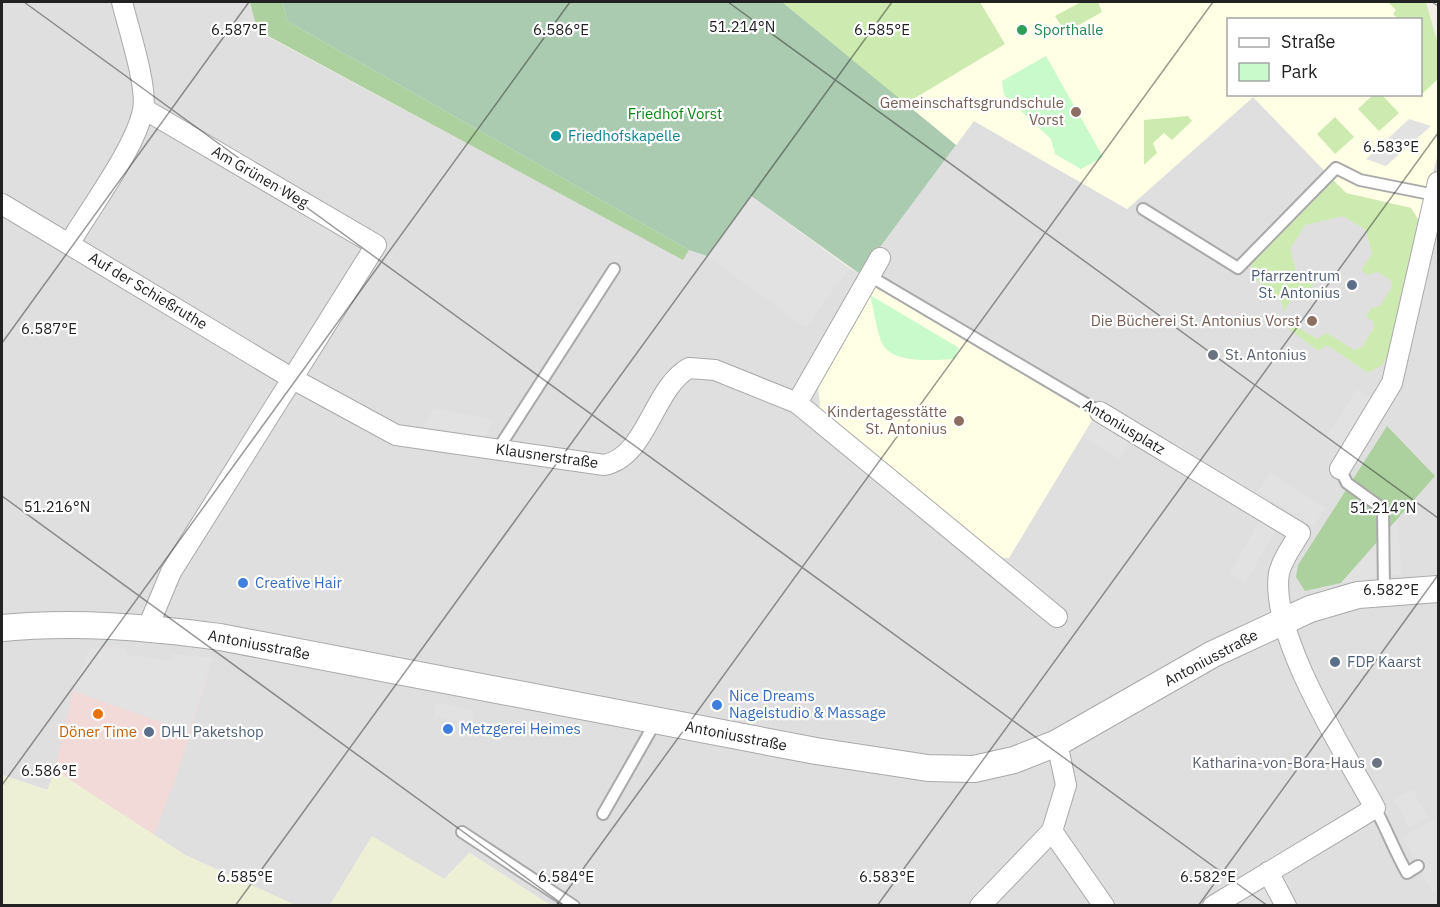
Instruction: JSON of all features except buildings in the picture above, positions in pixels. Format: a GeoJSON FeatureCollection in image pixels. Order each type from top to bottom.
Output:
{"type":"FeatureCollection","features":[{"type":"Feature","properties":{"kind":"street"},"geometry":{"type":"LineString","coordinates":[[69,244],[133,138],[144,109],[140,74],[122,2]]}},
{"type":"Feature","properties":{"kind":"street","name":"Am Grünen Weg"},"geometry":{"type":"LineString","coordinates":[[144,109],[376,245],[293,379]]}},
{"type":"Feature","properties":{"kind":"street"},"geometry":{"type":"LineString","coordinates":[[1340,469],[1392,383],[1436,201]]}},
{"type":"Feature","properties":{"kind":"street","name":"Auf der Schießruthe"},"geometry":{"type":"LineString","coordinates":[[2,204],[293,379]]}},
{"type":"Feature","properties":{"kind":"street"},"geometry":{"type":"LineString","coordinates":[[797,403],[868,275],[880,258]]}},
{"type":"Feature","properties":{"kind":"street","name":"Klausnerstraße"},"geometry":{"type":"LineString","coordinates":[[293,379],[396,435],[595,464],[614,463],[628,453],[679,376],[696,367],[715,370],[797,403],[1057,617]]}},
{"type":"Feature","properties":{"kind":"street"},"geometry":{"type":"LineString","coordinates":[[148,627],[171,572],[293,379]]}},
{"type":"Feature","properties":{"kind":"street","name":"Antoniusplatz"},"geometry":{"type":"LineString","coordinates":[[1100,412],[1300,533],[1283,561],[1279,576],[1279,593],[1285,619]]}},
{"type":"Feature","properties":{"kind":"street","name":"Antoniusstraße"},"geometry":{"type":"LineString","coordinates":[[2,628],[51,623],[148,627],[220,637],[816,751],[928,768],[974,769],[1014,760],[1057,743],[1213,654],[1285,619],[1328,603],[1384,592],[1438,590]]}},
{"type":"Feature","properties":{"kind":"street"},"geometry":{"type":"LineString","coordinates":[[1213,906],[1375,808],[1299,668],[1285,619]]}},
{"type":"Feature","properties":{"kind":"street"},"geometry":{"type":"LineString","coordinates":[[980,906],[1052,831],[1066,785],[1057,743]]}},
{"type":"Feature","properties":{"kind":"street"},"geometry":{"type":"LineString","coordinates":[[1052,831],[1104,906]]}},
{"type":"Feature","properties":{"kind":"street"},"geometry":{"type":"LineString","coordinates":[[1268,872],[1287,906]]}},
{"type":"Feature","properties":{"kind":"lane"},"geometry":{"type":"LineString","coordinates":[[1143,209],[1238,268],[1336,168],[1360,180],[1436,201]]}},
{"type":"Feature","properties":{"kind":"lane"},"geometry":{"type":"LineString","coordinates":[[498,449],[614,269]]}},
{"type":"Feature","properties":{"kind":"lane","name":"Antoniusplatz"},"geometry":{"type":"LineString","coordinates":[[868,275],[1100,412]]}},
{"type":"Feature","properties":{"kind":"lane"},"geometry":{"type":"LineString","coordinates":[[1340,469],[1347,483],[1383,509],[1384,592]]}},
{"type":"Feature","properties":{"kind":"lane"},"geometry":{"type":"LineString","coordinates":[[603,814],[656,721]]}},
{"type":"Feature","properties":{"kind":"lane"},"geometry":{"type":"LineString","coordinates":[[1375,808],[1385,828],[1388,841],[1407,873],[1419,866]]}},
{"type":"Feature","properties":{"kind":"lane"},"geometry":{"type":"LineString","coordinates":[[462,832],[574,906]]}},
{"type":"Feature","properties":{"kind":"shaded area"},"geometry":{"type":"Polygon","coordinates":[[[2,2],[250,2],[257,31],[683,259],[689,250],[707,256],[849,268],[860,274],[974,121],[1127,209],[1253,97],[1346,193],[1411,208],[1419,220],[1438,154],[1438,905],[550,905],[470,853],[444,879],[372,837],[330,905],[295,905],[185,855],[55,771],[48,790],[2,775],[2,2]]]}},
{"type":"Feature","properties":{"kind":"shaded area","name":"Gemeinschaftsgrundschule Vorst"},"geometry":{"type":"Polygon","coordinates":[[[782,2],[1426,2],[1438,44],[1438,154],[1419,221],[1411,208],[1346,193],[1253,97],[1127,209],[974,121],[956,145],[782,2]]]}},
{"type":"Feature","properties":{"kind":"shaded area"},"geometry":{"type":"Polygon","coordinates":[[[1409,119],[1431,126],[1386,166],[1366,159],[1409,119]]]}},
{"type":"Feature","properties":{"kind":"shaded area"},"geometry":{"type":"Polygon","coordinates":[[[751,196],[849,268],[806,328],[707,256],[751,196]]]}},
{"type":"Feature","properties":{"kind":"shaded area","name":"Kindertagesstätte St. Antonius"},"geometry":{"type":"Polygon","coordinates":[[[872,285],[1094,417],[1009,558],[1001,558],[817,413],[820,404],[818,388],[872,285]]]}},
{"type":"Feature","properties":{"kind":"shaded area"},"geometry":{"type":"Polygon","coordinates":[[[1357,389],[1374,400],[1342,450],[1325,439],[1357,389]]]}},
{"type":"Feature","properties":{"kind":"shaded area"},"geometry":{"type":"Polygon","coordinates":[[[434,408],[494,420],[485,437],[423,426],[434,408]]]}},
{"type":"Feature","properties":{"kind":"shaded area"},"geometry":{"type":"Polygon","coordinates":[[[1094,417],[1130,439],[1119,459],[1083,437],[1094,417]]]}},
{"type":"Feature","properties":{"kind":"shaded area"},"geometry":{"type":"Polygon","coordinates":[[[1270,472],[1325,508],[1313,527],[1258,491],[1270,472]]]}},
{"type":"Feature","properties":{"kind":"shaded area"},"geometry":{"type":"Polygon","coordinates":[[[1261,519],[1277,529],[1245,583],[1229,574],[1261,519]]]}},
{"type":"Feature","properties":{"kind":"shaded area"},"geometry":{"type":"Polygon","coordinates":[[[1397,520],[1402,574],[1341,583],[1397,520]]]}},
{"type":"Feature","properties":{"kind":"shaded area"},"geometry":{"type":"Polygon","coordinates":[[[91,647],[125,648],[128,655],[171,661],[173,654],[213,658],[177,774],[154,835],[55,770],[73,691],[91,647]]]}},
{"type":"Feature","properties":{"kind":"shaded area"},"geometry":{"type":"Polygon","coordinates":[[[91,647],[125,648],[128,655],[171,661],[173,654],[213,658],[189,732],[73,691],[91,647]]]}},
{"type":"Feature","properties":{"kind":"shaded area"},"geometry":{"type":"Polygon","coordinates":[[[436,703],[474,710],[472,723],[434,716],[436,703]]]}},
{"type":"Feature","properties":{"kind":"shaded area"},"geometry":{"type":"Polygon","coordinates":[[[55,770],[185,855],[295,905],[2,905],[2,775],[47,790],[55,770]]]}},
{"type":"Feature","properties":{"kind":"shaded area"},"geometry":{"type":"Polygon","coordinates":[[[1412,789],[1429,818],[1410,828],[1394,799],[1412,789]]]}},
{"type":"Feature","properties":{"kind":"shaded area"},"geometry":{"type":"Polygon","coordinates":[[[1438,817],[1438,890],[1433,893],[1402,837],[1438,817]]]}},
{"type":"Feature","properties":{"kind":"shaded area"},"geometry":{"type":"Polygon","coordinates":[[[372,836],[444,879],[469,853],[550,905],[330,905],[372,836]]]}},
{"type":"Feature","properties":{"kind":"shaded area"},"geometry":{"type":"Polygon","coordinates":[[[1265,884],[1276,902],[1270,905],[1231,906],[1265,884]]]}},
{"type":"Feature","properties":{"kind":"green space"},"geometry":{"type":"Polygon","coordinates":[[[250,2],[283,2],[287,21],[689,250],[683,260],[257,30],[250,2]]]}},
{"type":"Feature","properties":{"kind":"green space","name":"Friedhof Vorst"},"geometry":{"type":"Polygon","coordinates":[[[283,2],[782,2],[956,145],[860,274],[751,196],[707,256],[689,250],[287,21],[283,2]]]}},
{"type":"Feature","properties":{"kind":"green space"},"geometry":{"type":"Polygon","coordinates":[[[782,2],[980,2],[1005,44],[905,104],[782,2]]]}},
{"type":"Feature","properties":{"kind":"green space"},"geometry":{"type":"Polygon","coordinates":[[[1081,2],[1098,2],[1102,12],[1068,31],[1064,30],[1055,16],[1081,2]]]}},
{"type":"Feature","properties":{"kind":"green space"},"geometry":{"type":"Polygon","coordinates":[[[1388,2],[1426,2],[1438,44],[1438,79],[1422,94],[1422,18],[1397,18],[1393,14],[1396,10],[1388,2]]]}},
{"type":"Feature","properties":{"kind":"green space"},"geometry":{"type":"Polygon","coordinates":[[[1046,56],[1103,157],[1081,169],[1055,154],[1051,139],[1004,95],[1002,81],[1046,56]]]}},
{"type":"Feature","properties":{"kind":"green space"},"geometry":{"type":"Polygon","coordinates":[[[1372,96],[1383,96],[1399,113],[1379,131],[1358,109],[1372,96]]]}},
{"type":"Feature","properties":{"kind":"green space"},"geometry":{"type":"Polygon","coordinates":[[[1188,116],[1192,121],[1172,140],[1164,133],[1153,143],[1157,153],[1144,165],[1144,120],[1188,116]]]}},
{"type":"Feature","properties":{"kind":"green space"},"geometry":{"type":"Polygon","coordinates":[[[1335,117],[1354,137],[1335,154],[1317,134],[1335,117]]]}},
{"type":"Feature","properties":{"kind":"green space"},"geometry":{"type":"Polygon","coordinates":[[[1333,180],[1346,193],[1411,208],[1419,221],[1397,316],[1392,349],[1382,365],[1368,373],[1327,345],[1318,351],[1288,328],[1284,319],[1317,339],[1327,333],[1354,350],[1362,347],[1374,327],[1373,321],[1366,317],[1371,308],[1380,306],[1392,287],[1391,280],[1377,272],[1368,275],[1361,270],[1372,254],[1366,230],[1343,216],[1305,225],[1290,249],[1296,271],[1314,283],[1307,295],[1302,292],[1295,294],[1283,313],[1279,299],[1254,278],[1251,271],[1251,262],[1333,180]]]}},
{"type":"Feature","properties":{"kind":"green space"},"geometry":{"type":"Polygon","coordinates":[[[870,295],[959,348],[954,359],[903,358],[886,349],[879,336],[870,295]]]}},
{"type":"Feature","properties":{"kind":"green space"},"geometry":{"type":"Polygon","coordinates":[[[1387,426],[1435,476],[1341,583],[1305,591],[1296,577],[1298,565],[1387,426]]]}},
{"type":"Feature","properties":{"kind":"place","name":"Sporthalle"},"geometry":{"type":"Point","coordinates":[1022,30]}},
{"type":"Feature","properties":{"kind":"place","name":"Gemeinschaftsgrundschule Vorst"},"geometry":{"type":"Point","coordinates":[1076,112]}},
{"type":"Feature","properties":{"kind":"place","name":"Friedhofskapelle"},"geometry":{"type":"Point","coordinates":[556,136]}},
{"type":"Feature","properties":{"kind":"place","name":"Pfarrzentrum St. Antonius"},"geometry":{"type":"Point","coordinates":[1352,285]}},
{"type":"Feature","properties":{"kind":"place","name":"Die Bücherei St. Antonius Vorst"},"geometry":{"type":"Point","coordinates":[1312,321]}},
{"type":"Feature","properties":{"kind":"place","name":"St. Antonius"},"geometry":{"type":"Point","coordinates":[1213,355]}},
{"type":"Feature","properties":{"kind":"place","name":"Kindertagesstätte St. Antonius"},"geometry":{"type":"Point","coordinates":[959,421]}},
{"type":"Feature","properties":{"kind":"place","name":"Creative Hair"},"geometry":{"type":"Point","coordinates":[243,583]}},
{"type":"Feature","properties":{"kind":"place","name":"FDP Kaarst"},"geometry":{"type":"Point","coordinates":[1335,662]}},
{"type":"Feature","properties":{"kind":"place","name":"Nice Dreams Nagelstudio & Massage"},"geometry":{"type":"Point","coordinates":[717,705]}},
{"type":"Feature","properties":{"kind":"place","name":"Döner Time"},"geometry":{"type":"Point","coordinates":[98,714]}},
{"type":"Feature","properties":{"kind":"place","name":"Metzgerei Heimes"},"geometry":{"type":"Point","coordinates":[448,729]}},
{"type":"Feature","properties":{"kind":"place","name":"DHL Paketshop"},"geometry":{"type":"Point","coordinates":[149,732]}},
{"type":"Feature","properties":{"kind":"place","name":"Katharina-von-Bora-Haus"},"geometry":{"type":"Point","coordinates":[1377,763]}}]}
